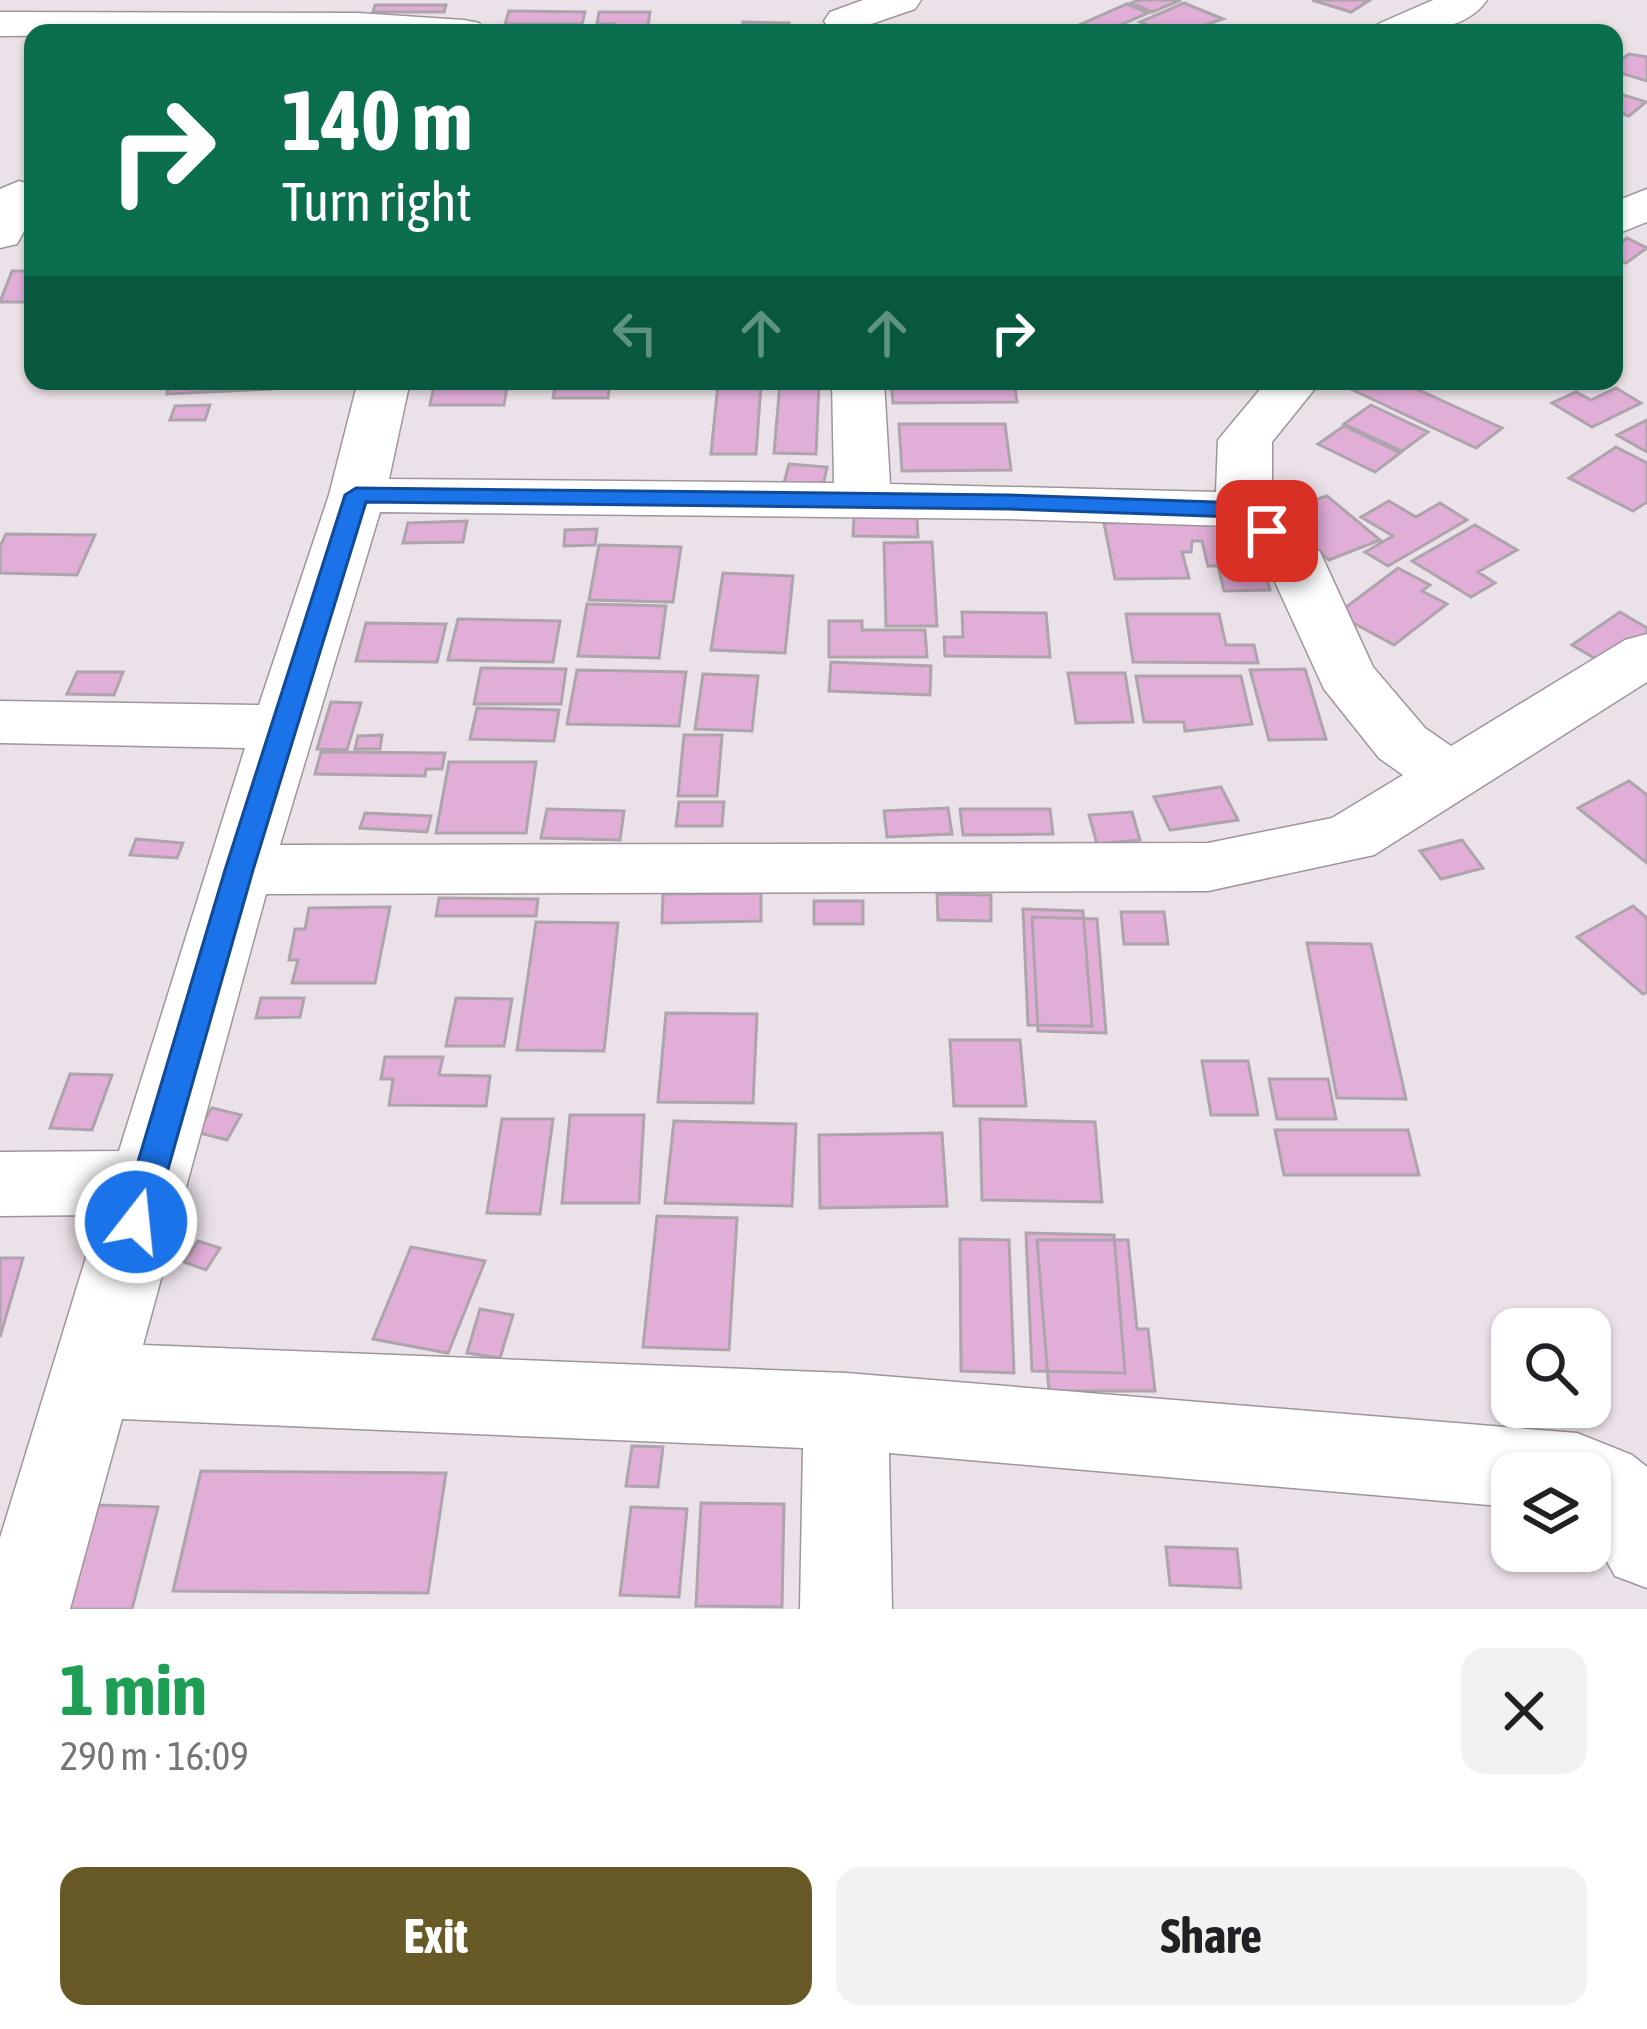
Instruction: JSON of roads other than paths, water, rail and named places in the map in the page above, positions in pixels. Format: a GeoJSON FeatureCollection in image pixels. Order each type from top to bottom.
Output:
{"type":"FeatureCollection","features":[{"type":"Feature","properties":{"kind":"street"},"geometry":{"type":"LineString","coordinates":[[471,24],[490,0]]}},
{"type":"Feature","properties":{"kind":"street"},"geometry":{"type":"LineString","coordinates":[[808,0],[840,24]]}},
{"type":"Feature","properties":{"kind":"street"},"geometry":{"type":"LineString","coordinates":[[850,24],[902,0]]}},
{"type":"Feature","properties":{"kind":"street"},"geometry":{"type":"LineString","coordinates":[[1413,24],[1467,0]]}},
{"type":"Feature","properties":{"kind":"street"},"geometry":{"type":"LineString","coordinates":[[24,1609],[239,870],[356,495],[382,390]]}},
{"type":"Feature","properties":{"kind":"street"},"geometry":{"type":"LineString","coordinates":[[858,390],[863,502]]}},
{"type":"Feature","properties":{"kind":"street"},"geometry":{"type":"LineString","coordinates":[[1244,510],[1245,440],[1287,390]]}},
{"type":"Feature","properties":{"kind":"street"},"geometry":{"type":"LineString","coordinates":[[356,495],[1244,510],[1291,552],[1346,675],[1402,742],[1451,777]]}},
{"type":"Feature","properties":{"kind":"street"},"geometry":{"type":"LineString","coordinates":[[239,870],[1208,867],[1350,838],[1647,654]]}},
{"type":"Feature","properties":{"kind":"street"},"geometry":{"type":"LineString","coordinates":[[0,722],[283,727]]}},
{"type":"Feature","properties":{"kind":"street"},"geometry":{"type":"LineString","coordinates":[[0,1184],[148,1183]]}},
{"type":"Feature","properties":{"kind":"street"},"geometry":{"type":"LineString","coordinates":[[91,1380],[846,1412],[1613,1488]]}},
{"type":"Feature","properties":{"kind":"street"},"geometry":{"type":"LineString","coordinates":[[846,1412],[847,1609]]}}]}
